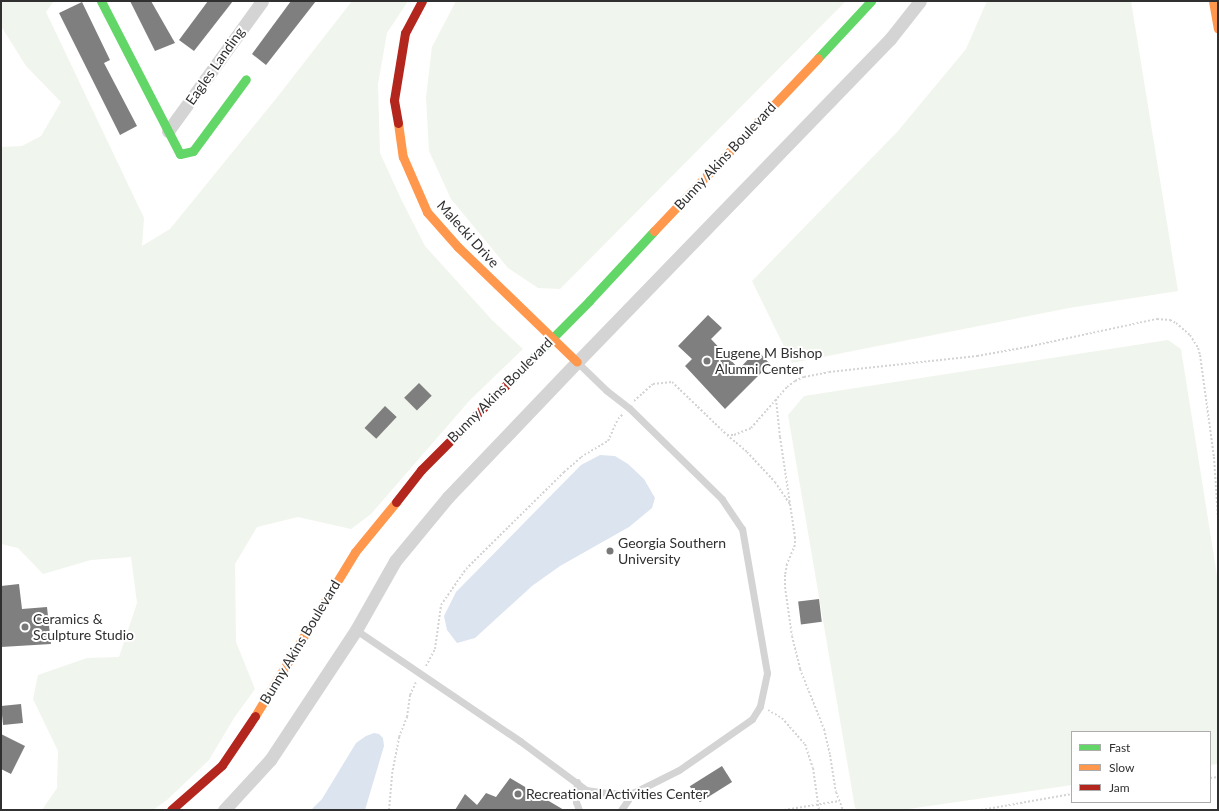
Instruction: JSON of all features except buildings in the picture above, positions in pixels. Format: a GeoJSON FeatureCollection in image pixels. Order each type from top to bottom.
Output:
{"type":"FeatureCollection","features":[{"type":"Feature","properties":{"kind":"main road"},"geometry":{"type":"LineString","coordinates":[[101,1],[180,154],[193,151],[246,79]]}},
{"type":"Feature","properties":{"kind":"main road","name":"Malecki Drive"},"geometry":{"type":"LineString","coordinates":[[422,1],[405,33],[394,100],[403,157],[427,212],[458,247],[576,362]]}},
{"type":"Feature","properties":{"kind":"main road","name":"Bunny Akins Boulevard"},"geometry":{"type":"LineString","coordinates":[[171,810],[222,765],[243,736],[355,552],[421,470],[589,301],[871,1]]}},
{"type":"Feature","properties":{"kind":"main road"},"geometry":{"type":"LineString","coordinates":[[1213,1],[1218,29]]}},
{"type":"Feature","properties":{"kind":"street","name":"Eagles Landing"},"geometry":{"type":"LineString","coordinates":[[168,131],[262,1]]}},
{"type":"Feature","properties":{"kind":"street"},"geometry":{"type":"LineString","coordinates":[[224,810],[270,760],[356,630],[395,561],[448,497],[576,362],[890,39],[920,1]]}},
{"type":"Feature","properties":{"kind":"lane"},"geometry":{"type":"LineString","coordinates":[[356,630],[422,673],[577,782],[586,790],[607,793],[633,793],[679,770],[752,719],[760,706],[767,673],[742,529],[722,499],[629,408],[606,390],[576,362]]}},
{"type":"Feature","properties":{"kind":"lane"},"geometry":{"type":"LineString","coordinates":[[577,782],[576,802],[580,810]]}},
{"type":"Feature","properties":{"kind":"lane"},"geometry":{"type":"LineString","coordinates":[[621,810],[633,793]]}},
{"type":"Feature","properties":{"kind":"path"},"geometry":{"type":"LineString","coordinates":[[727,435],[734,435],[751,428],[795,381],[804,377],[829,372],[977,356],[1027,347],[1157,319],[1170,320],[1190,334],[1198,348],[1200,356],[1214,456],[1218,519]]}},
{"type":"Feature","properties":{"kind":"path"},"geometry":{"type":"LineString","coordinates":[[389,810],[392,774],[399,737],[407,717],[412,688],[435,648],[441,604],[466,569],[564,472],[581,457],[608,441],[618,419],[649,386],[653,384],[672,382],[727,435],[747,452],[775,482],[791,504]]}},
{"type":"Feature","properties":{"kind":"path"},"geometry":{"type":"LineString","coordinates":[[776,400],[780,437],[791,504],[795,545],[787,564],[785,587],[792,636],[800,669],[824,729],[839,801],[844,810]]}},
{"type":"Feature","properties":{"kind":"path"},"geometry":{"type":"LineString","coordinates":[[760,706],[782,718],[805,744],[813,768],[819,810]]}},
{"type":"Feature","properties":{"kind":"path"},"geometry":{"type":"LineString","coordinates":[[981,810],[1071,794]]}},
{"type":"Feature","properties":{"kind":"path"},"geometry":{"type":"LineString","coordinates":[[784,810],[839,801]]}},
{"type":"Feature","properties":{"kind":"shaded area"},"geometry":{"type":"Polygon","coordinates":[[[1,1],[54,1],[46,12],[144,218],[142,246],[170,229],[275,100],[352,1],[408,1],[387,33],[378,84],[380,153],[425,246],[492,320],[523,349],[470,400],[371,514],[351,529],[298,517],[257,527],[235,564],[236,642],[255,689],[234,718],[209,760],[167,800],[153,810],[42,810],[57,788],[58,751],[33,699],[38,675],[87,658],[119,657],[137,603],[131,557],[91,560],[43,574],[18,548],[1,544],[1,147],[22,146],[41,136],[61,102],[26,66],[1,26],[1,1]]]}},
{"type":"Feature","properties":{"kind":"shaded area"},"geometry":{"type":"Polygon","coordinates":[[[456,1],[846,1],[560,289],[538,288],[508,268],[451,199],[429,151],[426,97],[432,47],[456,1]]]}},
{"type":"Feature","properties":{"kind":"shaded area"},"geometry":{"type":"Polygon","coordinates":[[[987,1],[1131,1],[1178,291],[1069,308],[792,363],[752,281],[898,131],[966,49],[987,1]]]}},
{"type":"Feature","properties":{"kind":"shaded area"},"geometry":{"type":"Polygon","coordinates":[[[1168,340],[1181,349],[1218,582],[1218,764],[1211,765],[1211,731],[1071,731],[1071,785],[902,810],[858,810],[855,808],[788,415],[804,396],[1168,340]]]}},
{"type":"Feature","properties":{"kind":"shaded area"},"geometry":{"type":"Polygon","coordinates":[[[600,455],[615,456],[628,464],[644,479],[655,498],[652,508],[629,527],[560,566],[532,586],[475,638],[457,643],[447,630],[444,616],[456,592],[581,465],[600,455]]]}},
{"type":"Feature","properties":{"kind":"shaded area"},"geometry":{"type":"Polygon","coordinates":[[[374,733],[379,734],[383,738],[384,746],[365,810],[311,810],[322,799],[356,743],[366,736],[374,733]]]}},
{"type":"Feature","properties":{"kind":"traffic: fast"},"geometry":{"type":"LineString","coordinates":[[101,1],[180,154],[193,151],[246,79]]}},
{"type":"Feature","properties":{"kind":"traffic: fast"},"geometry":{"type":"LineString","coordinates":[[818,58],[871,1]]}},
{"type":"Feature","properties":{"kind":"traffic: fast"},"geometry":{"type":"LineString","coordinates":[[507,384],[589,301],[654,231]]}},
{"type":"Feature","properties":{"kind":"traffic: slow"},"geometry":{"type":"LineString","coordinates":[[1213,1],[1218,29]]}},
{"type":"Feature","properties":{"kind":"traffic: slow"},"geometry":{"type":"LineString","coordinates":[[654,231],[818,58]]}},
{"type":"Feature","properties":{"kind":"traffic: slow"},"geometry":{"type":"LineString","coordinates":[[398,123],[403,157],[427,212],[458,247],[577,362]]}},
{"type":"Feature","properties":{"kind":"traffic: slow"},"geometry":{"type":"LineString","coordinates":[[255,716],[355,552],[396,502]]}},
{"type":"Feature","properties":{"kind":"traffic: jam"},"geometry":{"type":"LineString","coordinates":[[398,123],[394,100],[405,33],[422,1]]}},
{"type":"Feature","properties":{"kind":"traffic: jam"},"geometry":{"type":"LineString","coordinates":[[396,502],[421,470],[507,384]]}},
{"type":"Feature","properties":{"kind":"traffic: jam"},"geometry":{"type":"LineString","coordinates":[[171,810],[222,765],[255,716]]}},
{"type":"Feature","properties":{"kind":"place","name":"Eugene M Bishop Alumni Center"},"geometry":{"type":"Point","coordinates":[707,361]}},
{"type":"Feature","properties":{"kind":"place","name":"Georgia Southern University"},"geometry":{"type":"Point","coordinates":[610,551]}},
{"type":"Feature","properties":{"kind":"place","name":"Ceramics & Sculpture Studio"},"geometry":{"type":"Point","coordinates":[25,627]}},
{"type":"Feature","properties":{"kind":"place","name":"Recreational Activities Center"},"geometry":{"type":"Point","coordinates":[518,794]}}]}
